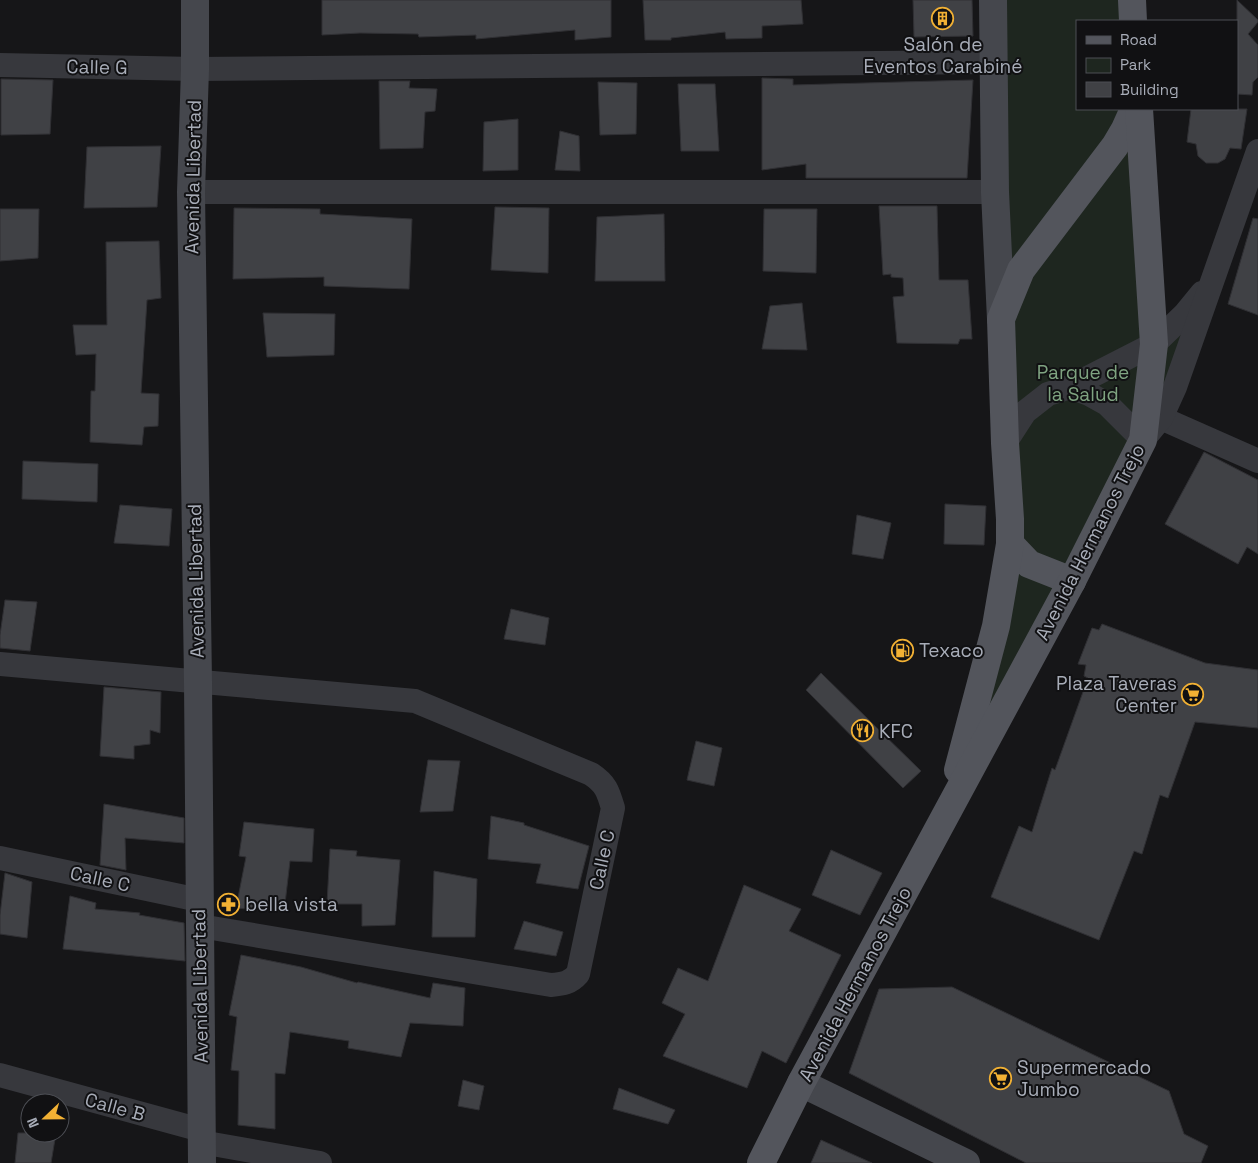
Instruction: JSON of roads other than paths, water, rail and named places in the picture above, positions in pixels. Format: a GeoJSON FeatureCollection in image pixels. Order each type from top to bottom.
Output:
{"type":"FeatureCollection","features":[{"type":"Feature","properties":{"kind":"main road"},"geometry":{"type":"LineString","coordinates":[[1132,0],[1133,20]]}},
{"type":"Feature","properties":{"kind":"main road","name":"Avenida Hermanos Trejo"},"geometry":{"type":"LineString","coordinates":[[950,806],[963,747],[996,626],[1010,544],[1001,320],[1021,270],[1115,146],[1134,110]]}},
{"type":"Feature","properties":{"kind":"main road","name":"Avenida Hermanos Trejo"},"geometry":{"type":"LineString","coordinates":[[761,1163],[802,1082],[1072,581],[1154,415],[1154,344],[1139,110]]}},
{"type":"Feature","properties":{"kind":"main road"},"geometry":{"type":"LineString","coordinates":[[1010,544],[1028,564],[1072,581]]}},
{"type":"Feature","properties":{"kind":"street","name":"Avenida Libertad"},"geometry":{"type":"LineString","coordinates":[[195,0],[191,192],[202,1145]]}},
{"type":"Feature","properties":{"kind":"street"},"geometry":{"type":"LineString","coordinates":[[994,0],[995,192],[1001,320]]}},
{"type":"Feature","properties":{"kind":"street","name":"Calle G"},"geometry":{"type":"LineString","coordinates":[[0,65],[195,69],[994,62]]}},
{"type":"Feature","properties":{"kind":"street"},"geometry":{"type":"LineString","coordinates":[[1258,151],[1253,180],[1215,269],[1175,387],[1154,415],[1258,461]]}},
{"type":"Feature","properties":{"kind":"street"},"geometry":{"type":"LineString","coordinates":[[191,192],[995,192]]}},
{"type":"Feature","properties":{"kind":"street"},"geometry":{"type":"LineString","coordinates":[[1005,443],[1025,412],[1048,394],[1070,387],[1154,344],[1184,315],[1203,292],[1215,269]]}},
{"type":"Feature","properties":{"kind":"street"},"geometry":{"type":"LineString","coordinates":[[1070,387],[1089,394],[1107,404],[1143,440]]}},
{"type":"Feature","properties":{"kind":"street","name":"Calle C"},"geometry":{"type":"LineString","coordinates":[[0,664],[414,700],[591,774],[602,782],[608,791],[613,808],[578,974],[572,981],[564,984],[551,985],[200,913],[0,858]]}},
{"type":"Feature","properties":{"kind":"street","name":"Calle B"},"geometry":{"type":"LineString","coordinates":[[0,1075],[202,1145],[320,1163]]}},
{"type":"Feature","properties":{"kind":"street"},"geometry":{"type":"LineString","coordinates":[[802,1082],[966,1163]]}},
{"type":"Feature","properties":{"kind":"place","name":"Salón de Eventos Carabiné"},"geometry":{"type":"Point","coordinates":[943,18]}},
{"type":"Feature","properties":{"kind":"place","name":"Texaco"},"geometry":{"type":"Point","coordinates":[903,650]}},
{"type":"Feature","properties":{"kind":"place","name":"Plaza Taveras Center"},"geometry":{"type":"Point","coordinates":[1193,694]}},
{"type":"Feature","properties":{"kind":"place","name":"KFC"},"geometry":{"type":"Point","coordinates":[863,731]}},
{"type":"Feature","properties":{"kind":"place","name":"bella vista"},"geometry":{"type":"Point","coordinates":[229,904]}},
{"type":"Feature","properties":{"kind":"place","name":"Supermercado Jumbo"},"geometry":{"type":"Point","coordinates":[1001,1078]}},
{"type":"Feature","properties":{"kind":"park label","name":"Parque de la Salud"},"geometry":{"type":"Point","coordinates":[1083,383]}}]}
